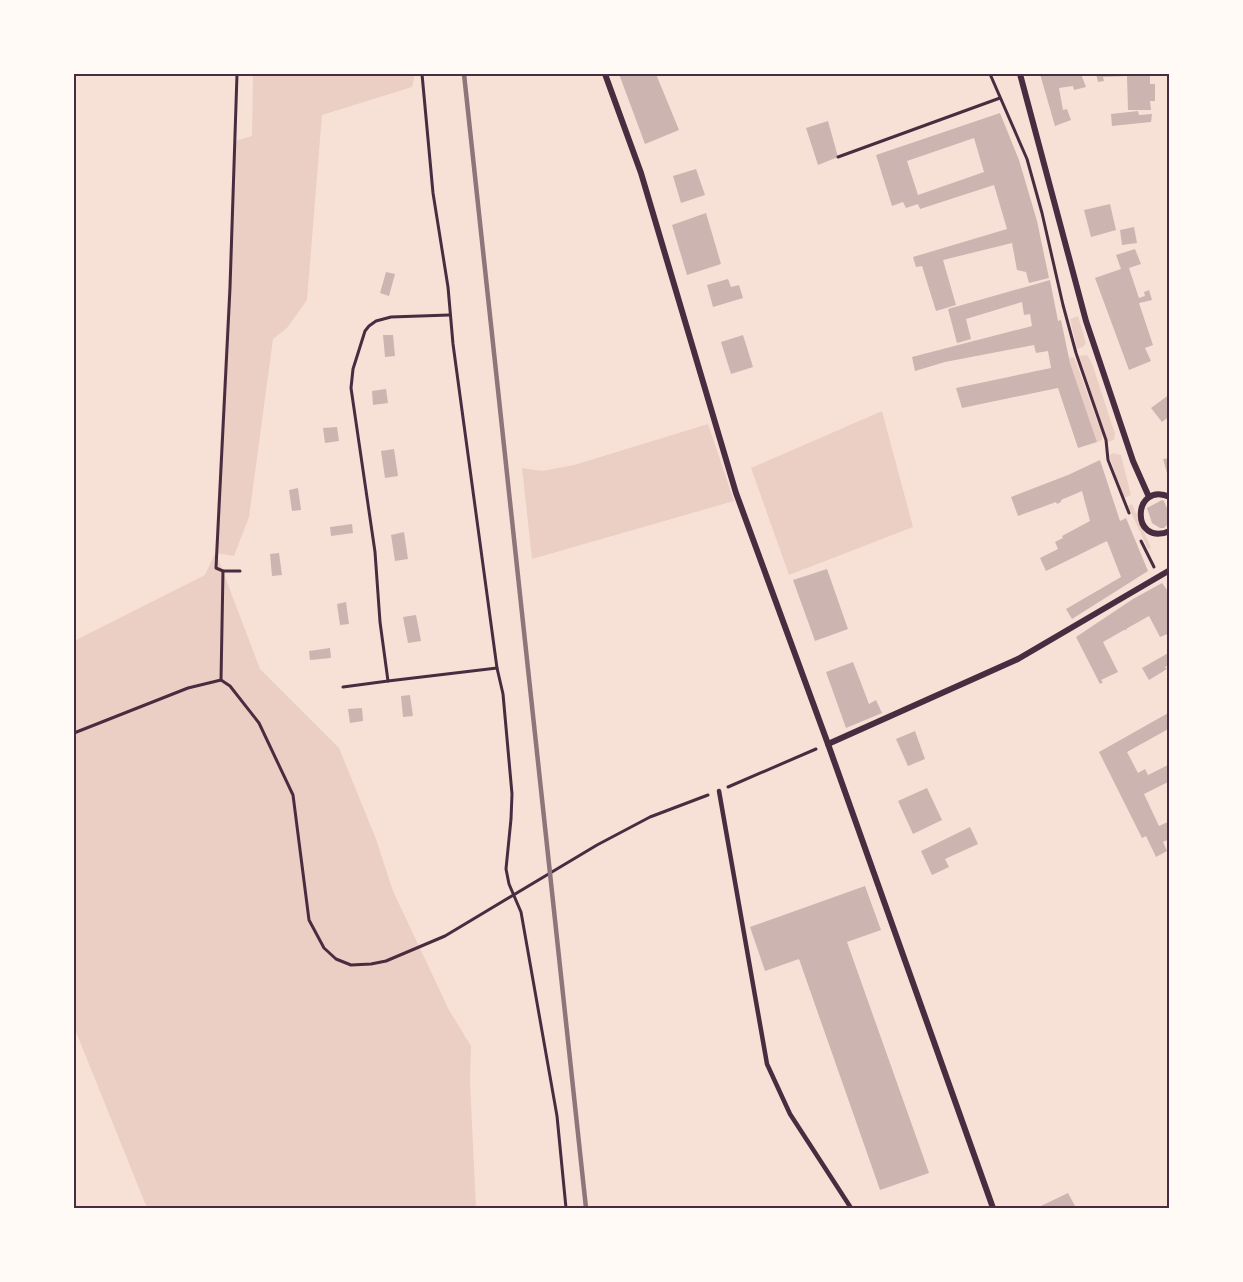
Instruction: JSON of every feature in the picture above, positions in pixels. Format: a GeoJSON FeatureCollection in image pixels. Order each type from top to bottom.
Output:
{"type":"FeatureCollection","features":[{"type":"Feature","properties":{"kind":"street"},"geometry":{"type":"LineString","coordinates":[[605,74],[642,173],[736,493],[993,1209]]}},
{"type":"Feature","properties":{"kind":"street"},"geometry":{"type":"LineString","coordinates":[[1020,74],[1086,321],[1133,461],[1149,497]]}},
{"type":"Feature","properties":{"kind":"street"},"geometry":{"type":"LineString","coordinates":[[1169,533],[1155,533],[1143,526],[1139,513],[1144,501],[1149,497],[1160,494],[1170,497]]}},
{"type":"Feature","properties":{"kind":"street"},"geometry":{"type":"LineString","coordinates":[[828,744],[1018,659],[1170,570]]}},
{"type":"Feature","properties":{"kind":"lane"},"geometry":{"type":"LineString","coordinates":[[718,791],[767,1064],[790,1114],[851,1209]]}},
{"type":"Feature","properties":{"kind":"path"},"geometry":{"type":"LineString","coordinates":[[237,74],[230,288],[216,568],[223,571],[240,571]]}},
{"type":"Feature","properties":{"kind":"path"},"geometry":{"type":"LineString","coordinates":[[422,74],[433,193],[448,287],[449,315],[497,668],[503,694],[512,794],[506,869],[521,912],[556,1116],[566,1209]]}},
{"type":"Feature","properties":{"kind":"path"},"geometry":{"type":"LineString","coordinates":[[990,74],[1027,159],[1076,353],[1106,440],[1108,460],[1130,515]]}},
{"type":"Feature","properties":{"kind":"path"},"geometry":{"type":"LineString","coordinates":[[838,157],[1000,98]]}},
{"type":"Feature","properties":{"kind":"path"},"geometry":{"type":"LineString","coordinates":[[388,681],[380,622],[375,552],[351,377],[365,330],[376,321],[449,315]]}},
{"type":"Feature","properties":{"kind":"path"},"geometry":{"type":"LineString","coordinates":[[1138,534],[1160,576]]}},
{"type":"Feature","properties":{"kind":"path"},"geometry":{"type":"LineString","coordinates":[[221,680],[223,571]]}},
{"type":"Feature","properties":{"kind":"path"},"geometry":{"type":"LineString","coordinates":[[343,687],[497,668]]}},
{"type":"Feature","properties":{"kind":"path"},"geometry":{"type":"LineString","coordinates":[[74,733],[188,688],[221,680],[230,686],[259,723],[292,795],[309,920],[324,948],[336,959],[351,965],[386,961],[446,936],[597,845],[650,817],[828,744]]}},
{"type":"Feature","properties":{"kind":"shaded area"},"geometry":{"type":"Polygon","coordinates":[[[253,74],[415,74],[412,87],[322,115],[307,300],[287,328],[273,339],[249,517],[234,556],[216,553],[260,669],[339,748],[376,839],[393,891],[449,1010],[471,1046],[470,1081],[476,1208],[147,1208],[74,1027],[74,641],[205,575],[215,553],[235,141],[252,136],[253,74]]]}},
{"type":"Feature","properties":{"kind":"shaded area"},"geometry":{"type":"Polygon","coordinates":[[[1078,316],[1086,343],[1077,349],[1070,319],[1078,316]]]}},
{"type":"Feature","properties":{"kind":"shaded area"},"geometry":{"type":"Polygon","coordinates":[[[1087,355],[1092,363],[1115,434],[1114,440],[1108,442],[1079,356],[1087,355]]]}},
{"type":"Feature","properties":{"kind":"shaded area"},"geometry":{"type":"Polygon","coordinates":[[[1074,357],[1102,434],[1102,440],[1097,442],[1070,363],[1069,358],[1074,357]]]}},
{"type":"Feature","properties":{"kind":"shaded area"},"geometry":{"type":"Polygon","coordinates":[[[882,411],[913,527],[789,575],[751,468],[882,411]]]}},
{"type":"Feature","properties":{"kind":"shaded area"},"geometry":{"type":"Polygon","coordinates":[[[708,424],[734,501],[532,559],[522,468],[542,471],[574,465],[708,424]]]}},
{"type":"Feature","properties":{"kind":"shaded area"},"geometry":{"type":"Polygon","coordinates":[[[1113,453],[1121,455],[1131,495],[1124,498],[1110,458],[1113,453]]]}},
{"type":"Feature","properties":{"kind":"shaded area"},"geometry":{"type":"Polygon","coordinates":[[[1132,504],[1151,548],[1148,549],[1128,506],[1132,504]]]}},
{"type":"Feature","properties":{"kind":"building"},"geometry":{"type":"Polygon","coordinates":[[[619,74],[656,74],[679,130],[645,144],[619,74]]]}},
{"type":"Feature","properties":{"kind":"building"},"geometry":{"type":"Polygon","coordinates":[[[1040,74],[1081,74],[1086,87],[1074,90],[1073,86],[1059,88],[1063,110],[1067,109],[1071,120],[1055,126],[1040,74]]]}},
{"type":"Feature","properties":{"kind":"building"},"geometry":{"type":"Polygon","coordinates":[[[1096,74],[1150,74],[1150,84],[1155,84],[1155,101],[1150,101],[1151,110],[1128,110],[1127,76],[1103,77],[1104,81],[1098,82],[1096,74]]]}},
{"type":"Feature","properties":{"kind":"building"},"geometry":{"type":"Polygon","coordinates":[[[1138,111],[1139,115],[1152,114],[1151,122],[1112,126],[1111,114],[1138,111]]]}},
{"type":"Feature","properties":{"kind":"building"},"geometry":{"type":"Polygon","coordinates":[[[1000,113],[1019,160],[1037,221],[1049,278],[1029,283],[1026,272],[1017,270],[1012,243],[943,260],[956,305],[936,311],[922,266],[916,267],[913,257],[1007,229],[994,185],[920,209],[918,204],[906,208],[903,202],[892,206],[876,155],[1000,113]],[[974,138],[907,161],[918,195],[984,172],[974,138]]]}},
{"type":"Feature","properties":{"kind":"building"},"geometry":{"type":"Polygon","coordinates":[[[828,121],[838,157],[818,165],[806,128],[828,121]]]}},
{"type":"Feature","properties":{"kind":"building"},"geometry":{"type":"Polygon","coordinates":[[[696,169],[705,195],[681,203],[673,176],[696,169]]]}},
{"type":"Feature","properties":{"kind":"building"},"geometry":{"type":"Polygon","coordinates":[[[1110,204],[1116,230],[1091,237],[1084,210],[1110,204]]]}},
{"type":"Feature","properties":{"kind":"building"},"geometry":{"type":"Polygon","coordinates":[[[706,213],[721,264],[687,275],[672,225],[706,213]]]}},
{"type":"Feature","properties":{"kind":"building"},"geometry":{"type":"Polygon","coordinates":[[[1134,227],[1137,243],[1122,245],[1120,230],[1134,227]]]}},
{"type":"Feature","properties":{"kind":"building"},"geometry":{"type":"Polygon","coordinates":[[[1135,249],[1141,264],[1129,268],[1139,298],[1145,296],[1144,292],[1149,290],[1152,300],[1139,303],[1153,345],[1145,348],[1151,361],[1129,370],[1095,278],[1121,269],[1116,255],[1135,249]]]}},
{"type":"Feature","properties":{"kind":"building"},"geometry":{"type":"Polygon","coordinates":[[[386,272],[395,274],[389,296],[380,293],[386,272]]]}},
{"type":"Feature","properties":{"kind":"building"},"geometry":{"type":"Polygon","coordinates":[[[728,279],[731,287],[739,285],[743,298],[713,307],[707,285],[728,279]]]}},
{"type":"Feature","properties":{"kind":"building"},"geometry":{"type":"Polygon","coordinates":[[[1050,280],[1058,321],[1061,320],[1070,363],[1097,442],[1078,448],[1058,388],[962,408],[956,388],[1051,368],[1048,351],[1036,353],[1034,345],[945,362],[915,371],[912,357],[1032,326],[1030,314],[1024,315],[1022,302],[966,319],[971,339],[957,343],[948,309],[1050,280]]]}},
{"type":"Feature","properties":{"kind":"building"},"geometry":{"type":"Polygon","coordinates":[[[383,335],[393,335],[395,356],[385,357],[383,335]]]}},
{"type":"Feature","properties":{"kind":"building"},"geometry":{"type":"Polygon","coordinates":[[[743,335],[753,367],[731,374],[721,342],[743,335]]]}},
{"type":"Feature","properties":{"kind":"building"},"geometry":{"type":"Polygon","coordinates":[[[386,389],[388,403],[373,405],[372,391],[386,389]]]}},
{"type":"Feature","properties":{"kind":"building"},"geometry":{"type":"Polygon","coordinates":[[[1170,394],[1170,416],[1162,422],[1151,408],[1170,394]]]}},
{"type":"Feature","properties":{"kind":"building"},"geometry":{"type":"Polygon","coordinates":[[[337,427],[339,441],[325,443],[323,428],[337,427]]]}},
{"type":"Feature","properties":{"kind":"building"},"geometry":{"type":"Polygon","coordinates":[[[394,449],[398,476],[385,478],[381,451],[394,449]]]}},
{"type":"Feature","properties":{"kind":"building"},"geometry":{"type":"Polygon","coordinates":[[[1170,458],[1170,472],[1167,473],[1163,459],[1170,458]]]}},
{"type":"Feature","properties":{"kind":"building"},"geometry":{"type":"Polygon","coordinates":[[[1100,460],[1120,521],[1126,518],[1148,571],[1072,619],[1066,609],[1121,577],[1107,541],[1046,571],[1040,558],[1058,549],[1055,542],[1063,538],[1062,536],[1090,521],[1082,491],[1057,504],[1056,502],[1018,516],[1011,497],[1100,460]]]}},
{"type":"Feature","properties":{"kind":"building"},"geometry":{"type":"Polygon","coordinates":[[[298,488],[301,510],[292,511],[289,490],[298,488]]]}},
{"type":"Feature","properties":{"kind":"building"},"geometry":{"type":"Polygon","coordinates":[[[1162,500],[1170,516],[1170,522],[1164,528],[1160,528],[1152,523],[1147,508],[1162,500]]]}},
{"type":"Feature","properties":{"kind":"building"},"geometry":{"type":"Polygon","coordinates":[[[352,524],[353,533],[331,536],[330,527],[352,524]]]}},
{"type":"Feature","properties":{"kind":"building"},"geometry":{"type":"Polygon","coordinates":[[[404,532],[408,559],[395,561],[391,535],[404,532]]]}},
{"type":"Feature","properties":{"kind":"building"},"geometry":{"type":"Polygon","coordinates":[[[279,553],[282,575],[272,576],[270,554],[279,553]]]}},
{"type":"Feature","properties":{"kind":"building"},"geometry":{"type":"Polygon","coordinates":[[[827,569],[848,629],[815,641],[793,580],[827,569]]]}},
{"type":"Feature","properties":{"kind":"building"},"geometry":{"type":"Polygon","coordinates":[[[1162,583],[1170,594],[1170,633],[1160,637],[1149,616],[1103,642],[1118,672],[1101,680],[1103,682],[1100,684],[1076,637],[1133,599],[1162,583]]]}},
{"type":"Feature","properties":{"kind":"building"},"geometry":{"type":"Polygon","coordinates":[[[346,602],[349,624],[340,625],[337,604],[346,602]]]}},
{"type":"Feature","properties":{"kind":"building"},"geometry":{"type":"Polygon","coordinates":[[[416,615],[421,641],[408,643],[403,617],[416,615]]]}},
{"type":"Feature","properties":{"kind":"building"},"geometry":{"type":"Polygon","coordinates":[[[330,648],[331,658],[310,660],[309,651],[330,648]]]}},
{"type":"Feature","properties":{"kind":"building"},"geometry":{"type":"Polygon","coordinates":[[[1170,652],[1170,664],[1165,667],[1167,669],[1149,680],[1142,668],[1170,652]]]}},
{"type":"Feature","properties":{"kind":"building"},"geometry":{"type":"Polygon","coordinates":[[[853,662],[869,704],[876,700],[882,713],[846,728],[826,672],[853,662]]]}},
{"type":"Feature","properties":{"kind":"building"},"geometry":{"type":"Polygon","coordinates":[[[410,695],[413,716],[403,717],[401,696],[410,695]]]}},
{"type":"Feature","properties":{"kind":"building"},"geometry":{"type":"Polygon","coordinates":[[[362,708],[363,721],[350,723],[348,709],[362,708]]]}},
{"type":"Feature","properties":{"kind":"building"},"geometry":{"type":"Polygon","coordinates":[[[1170,712],[1170,728],[1127,752],[1138,773],[1145,769],[1148,775],[1170,764],[1170,781],[1144,794],[1159,826],[1170,821],[1170,839],[1163,842],[1167,851],[1156,857],[1146,836],[1142,838],[1099,752],[1170,712]]]}},
{"type":"Feature","properties":{"kind":"building"},"geometry":{"type":"Polygon","coordinates":[[[915,731],[925,759],[908,766],[896,739],[915,731]]]}},
{"type":"Feature","properties":{"kind":"building"},"geometry":{"type":"Polygon","coordinates":[[[927,788],[942,820],[913,834],[898,801],[927,788]]]}},
{"type":"Feature","properties":{"kind":"building"},"geometry":{"type":"Polygon","coordinates":[[[970,827],[978,844],[945,859],[949,867],[932,875],[921,851],[970,827]]]}},
{"type":"Feature","properties":{"kind":"building"},"geometry":{"type":"Polygon","coordinates":[[[865,886],[881,930],[847,942],[929,1173],[880,1190],[799,959],[765,971],[750,927],[865,886]]]}},
{"type":"Feature","properties":{"kind":"building"},"geometry":{"type":"Polygon","coordinates":[[[1068,1193],[1076,1208],[1042,1208],[1041,1206],[1068,1193]]]}},
{"type":"Feature","properties":{"kind":"railway"},"geometry":{"type":"LineString","coordinates":[[464,74],[586,1208]]}}]}
